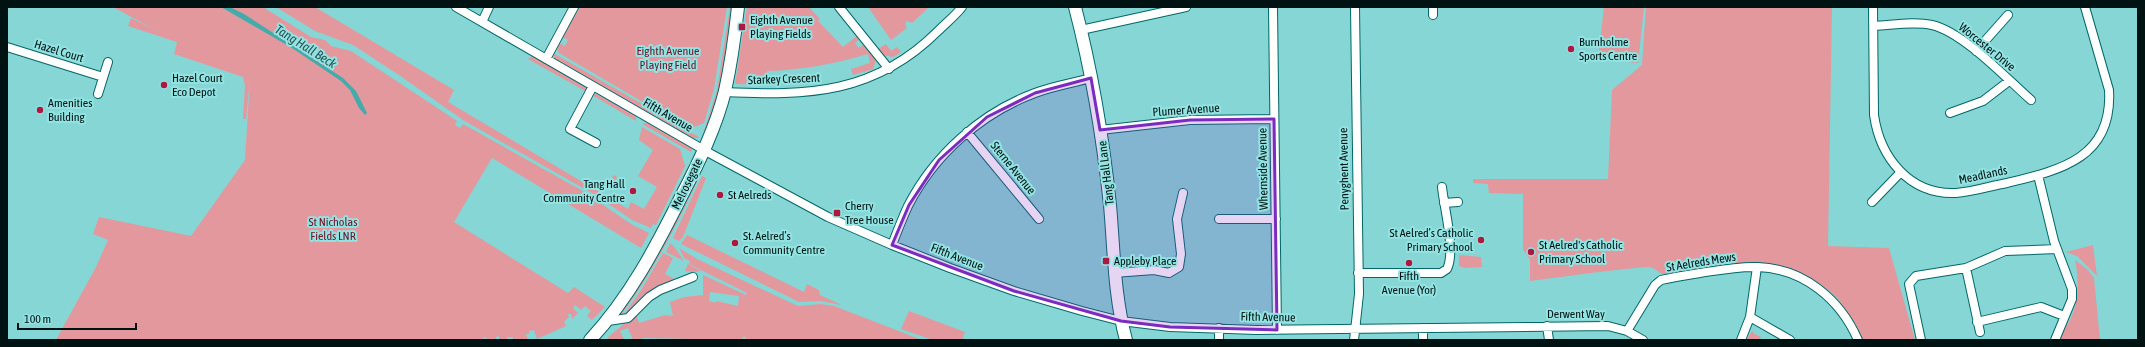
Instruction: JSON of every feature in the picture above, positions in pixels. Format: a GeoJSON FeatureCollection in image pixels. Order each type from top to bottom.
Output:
{"type":"FeatureCollection","features":[{"type":"Feature","properties":{"kind":"street","name":"Fifth Avenue"},"geometry":{"type":"LineString","coordinates":[[456,7],[704,150],[828,217],[892,245],[1014,291],[1121,321],[1170,327],[1277,330],[1354,330],[1506,326]]}},
{"type":"Feature","properties":{"kind":"street"},"geometry":{"type":"LineString","coordinates":[[482,22],[489,7]]}},
{"type":"Feature","properties":{"kind":"street"},"geometry":{"type":"LineString","coordinates":[[546,59],[574,7]]}},
{"type":"Feature","properties":{"kind":"street","name":"Melrosegate"},"geometry":{"type":"LineString","coordinates":[[590,340],[608,320],[633,287],[675,209],[704,150],[725,92],[738,7]]}},
{"type":"Feature","properties":{"kind":"street"},"geometry":{"type":"LineString","coordinates":[[839,7],[889,68]]}},
{"type":"Feature","properties":{"kind":"street","name":"Starkey Crescent"},"geometry":{"type":"LineString","coordinates":[[725,92],[784,94],[813,92],[837,88],[889,68],[922,47],[962,7]]}},
{"type":"Feature","properties":{"kind":"street","name":"Tang Hall Lane"},"geometry":{"type":"LineString","coordinates":[[1075,7],[1082,30],[1100,130],[1110,207],[1114,273],[1121,321],[1126,340]]}},
{"type":"Feature","properties":{"kind":"street"},"geometry":{"type":"LineString","coordinates":[[1082,30],[1186,7]]}},
{"type":"Feature","properties":{"kind":"street","name":"Whernside Avenue"},"geometry":{"type":"LineString","coordinates":[[1273,7],[1277,330]]}},
{"type":"Feature","properties":{"kind":"street","name":"Penyghent Avenue"},"geometry":{"type":"LineString","coordinates":[[1354,340],[1359,294],[1355,7]]}},
{"type":"Feature","properties":{"kind":"street","name":"Meadlands"},"geometry":{"type":"LineString","coordinates":[[1873,7],[1876,127],[1884,150],[1901,172],[1922,186],[1934,190],[1955,193],[2038,175],[2069,165],[2085,154],[2095,144],[2106,122],[2109,106],[2109,90],[2085,7]]}},
{"type":"Feature","properties":{"kind":"street"},"geometry":{"type":"LineString","coordinates":[[1976,52],[2008,15]]}},
{"type":"Feature","properties":{"kind":"street","name":"Worcester Drive"},"geometry":{"type":"LineString","coordinates":[[1874,26],[1924,24],[1932,25],[1948,31],[1976,52],[2031,100]]}},
{"type":"Feature","properties":{"kind":"street","name":"Hazel Court"},"geometry":{"type":"LineString","coordinates":[[7,47],[103,77]]}},
{"type":"Feature","properties":{"kind":"street"},"geometry":{"type":"LineString","coordinates":[[98,94],[108,62]]}},
{"type":"Feature","properties":{"kind":"street"},"geometry":{"type":"LineString","coordinates":[[892,245],[909,205],[924,180],[939,160],[968,132],[1010,104],[1035,93],[1091,78]]}},
{"type":"Feature","properties":{"kind":"street"},"geometry":{"type":"LineString","coordinates":[[1950,113],[1983,101],[2009,81]]}},
{"type":"Feature","properties":{"kind":"street"},"geometry":{"type":"LineString","coordinates":[[593,86],[570,129],[596,143]]}},
{"type":"Feature","properties":{"kind":"street","name":"Plumer Avenue"},"geometry":{"type":"LineString","coordinates":[[1100,130],[1190,120],[1274,119]]}},
{"type":"Feature","properties":{"kind":"street","name":"Sterne Avenue"},"geometry":{"type":"LineString","coordinates":[[968,132],[1039,219]]}},
{"type":"Feature","properties":{"kind":"street"},"geometry":{"type":"LineString","coordinates":[[1872,202],[1901,172]]}},
{"type":"Feature","properties":{"kind":"street"},"geometry":{"type":"LineString","coordinates":[[2038,175],[2057,249],[2072,289],[2072,299],[2055,340]]}},
{"type":"Feature","properties":{"kind":"street"},"geometry":{"type":"LineString","coordinates":[[1358,273],[1444,272],[1448,267],[1450,260],[1449,236],[1442,187]]}},
{"type":"Feature","properties":{"kind":"street"},"geometry":{"type":"LineString","coordinates":[[1114,273],[1154,270],[1169,273],[1179,267],[1181,254],[1177,218],[1177,201],[1183,193]]}},
{"type":"Feature","properties":{"kind":"street"},"geometry":{"type":"LineString","coordinates":[[1444,203],[1458,202]]}},
{"type":"Feature","properties":{"kind":"street"},"geometry":{"type":"LineString","coordinates":[[1219,219],[1276,219]]}},
{"type":"Feature","properties":{"kind":"street"},"geometry":{"type":"LineString","coordinates":[[1921,340],[1909,284],[1911,279],[1916,276],[1966,268],[2005,251],[2057,249]]}},
{"type":"Feature","properties":{"kind":"street"},"geometry":{"type":"LineString","coordinates":[[1741,340],[1750,316],[1757,267]]}},
{"type":"Feature","properties":{"kind":"street","name":"St Aelreds Mews"},"geometry":{"type":"LineString","coordinates":[[1627,331],[1655,285],[1661,280],[1729,269],[1757,267],[1787,273],[1800,278],[1823,291],[1849,321],[1858,340]]}},
{"type":"Feature","properties":{"kind":"street"},"geometry":{"type":"LineString","coordinates":[[1966,268],[1980,332]]}},
{"type":"Feature","properties":{"kind":"street"},"geometry":{"type":"LineString","coordinates":[[608,320],[628,318],[649,297],[660,290],[694,277]]}},
{"type":"Feature","properties":{"kind":"street"},"geometry":{"type":"LineString","coordinates":[[1977,322],[2041,307],[2064,316]]}},
{"type":"Feature","properties":{"kind":"street"},"geometry":{"type":"LineString","coordinates":[[1750,316],[1790,340]]}},
{"type":"Feature","properties":{"kind":"street","name":"Derwent Way"},"geometry":{"type":"LineString","coordinates":[[1506,326],[1608,326],[1627,331],[1643,340]]}},
{"type":"Feature","properties":{"kind":"street"},"geometry":{"type":"LineString","coordinates":[[1547,326],[1549,340]]}},
{"type":"Feature","properties":{"kind":"street"},"geometry":{"type":"LineString","coordinates":[[1219,328],[1219,340]]}},
{"type":"Feature","properties":{"kind":"street"},"geometry":{"type":"LineString","coordinates":[[1423,328],[1423,340]]}},
{"type":"Feature","properties":{"kind":"highlighted area"},"geometry":{"type":"Polygon","coordinates":[[[1091,78],[1100,130],[1190,120],[1274,119],[1277,330],[1170,327],[1121,321],[1014,291],[892,245],[909,205],[939,160],[987,117],[1035,93],[1091,78]]]}},
{"type":"Feature","properties":{"kind":"green space","name":"St Nicholas Fields LNR"},"geometry":{"type":"Polygon","coordinates":[[[113,7],[263,7],[311,37],[325,40],[331,46],[351,51],[457,121],[455,125],[460,128],[463,124],[581,190],[631,224],[649,233],[641,248],[492,158],[454,222],[568,293],[574,287],[605,307],[592,320],[587,316],[591,311],[585,306],[581,310],[575,305],[573,308],[578,313],[572,319],[571,314],[568,314],[569,317],[564,322],[566,326],[537,339],[534,330],[529,331],[529,334],[526,334],[528,340],[513,340],[513,337],[507,337],[507,340],[499,340],[499,336],[496,337],[496,340],[487,340],[486,337],[483,338],[483,340],[56,340],[96,267],[108,240],[93,234],[99,217],[191,236],[245,160],[250,79],[246,119],[243,119],[245,85],[243,77],[174,54],[177,42],[128,26],[131,18],[157,31],[113,7]]]}},
{"type":"Feature","properties":{"kind":"green space"},"geometry":{"type":"Polygon","coordinates":[[[276,7],[315,7],[454,90],[448,102],[628,209],[631,202],[644,209],[657,187],[638,176],[653,150],[639,140],[642,127],[680,149],[685,166],[656,225],[653,224],[651,228],[632,220],[597,196],[463,120],[353,45],[315,31],[276,7]]]}},
{"type":"Feature","properties":{"kind":"green space","name":"Eighth Avenue Playing Field"},"geometry":{"type":"Polygon","coordinates":[[[580,7],[727,7],[714,89],[704,123],[689,129],[559,53],[557,47],[559,43],[565,46],[568,40],[562,37],[580,7]]]}},
{"type":"Feature","properties":{"kind":"green space"},"geometry":{"type":"Polygon","coordinates":[[[730,7],[734,7],[720,91],[707,132],[704,131],[717,90],[730,7]]]}},
{"type":"Feature","properties":{"kind":"green space"},"geometry":{"type":"Polygon","coordinates":[[[747,7],[809,7],[820,19],[818,21],[843,47],[857,36],[860,39],[855,43],[859,48],[864,44],[876,59],[873,69],[853,75],[851,69],[870,63],[868,54],[818,66],[767,71],[767,85],[735,84],[747,7]]]}},
{"type":"Feature","properties":{"kind":"green space"},"geometry":{"type":"Polygon","coordinates":[[[868,7],[928,8],[912,23],[907,21],[905,24],[907,28],[891,40],[868,7]]]}},
{"type":"Feature","properties":{"kind":"green space"},"geometry":{"type":"Polygon","coordinates":[[[1604,7],[1644,7],[1638,63],[1598,59],[1604,7]]]}},
{"type":"Feature","properties":{"kind":"green space"},"geometry":{"type":"Polygon","coordinates":[[[1646,7],[1832,7],[1828,246],[1889,248],[1915,340],[1862,340],[1846,310],[1833,294],[1809,278],[1795,272],[1767,265],[1752,263],[1724,264],[1674,275],[1662,274],[1653,268],[1648,267],[1603,271],[1530,281],[1530,259],[1523,250],[1523,194],[1489,193],[1488,184],[1473,183],[1473,179],[1608,179],[1612,90],[1642,65],[1646,7]]]}},
{"type":"Feature","properties":{"kind":"green space"},"geometry":{"type":"Polygon","coordinates":[[[886,44],[891,51],[897,47],[901,52],[893,57],[883,55],[878,49],[886,44]]]}},
{"type":"Feature","properties":{"kind":"green space"},"geometry":{"type":"Polygon","coordinates":[[[553,53],[656,112],[654,117],[555,59],[553,53]]]}},
{"type":"Feature","properties":{"kind":"green space"},"geometry":{"type":"Polygon","coordinates":[[[532,56],[584,85],[587,92],[528,59],[532,56]]]}},
{"type":"Feature","properties":{"kind":"green space"},"geometry":{"type":"Polygon","coordinates":[[[596,94],[636,115],[636,121],[592,95],[596,94]]]}},
{"type":"Feature","properties":{"kind":"green space"},"geometry":{"type":"Polygon","coordinates":[[[658,114],[699,137],[692,138],[656,118],[658,114]]]}},
{"type":"Feature","properties":{"kind":"green space"},"geometry":{"type":"Polygon","coordinates":[[[648,122],[687,144],[692,149],[691,152],[642,124],[648,122]]]}},
{"type":"Feature","properties":{"kind":"green space"},"geometry":{"type":"Polygon","coordinates":[[[688,167],[690,168],[672,207],[619,300],[614,301],[642,258],[688,167]]]}},
{"type":"Feature","properties":{"kind":"green space"},"geometry":{"type":"Polygon","coordinates":[[[698,174],[700,175],[683,211],[655,264],[622,314],[615,319],[698,174]]]}},
{"type":"Feature","properties":{"kind":"green space"},"geometry":{"type":"Polygon","coordinates":[[[614,175],[617,177],[612,189],[605,185],[614,175]]]}},
{"type":"Feature","properties":{"kind":"green space"},"geometry":{"type":"Polygon","coordinates":[[[702,176],[706,178],[683,237],[679,241],[673,238],[702,176]]]}},
{"type":"Feature","properties":{"kind":"green space"},"geometry":{"type":"Polygon","coordinates":[[[687,235],[804,292],[807,284],[819,290],[820,295],[842,305],[820,301],[799,302],[681,244],[687,235]]]}},
{"type":"Feature","properties":{"kind":"green space"},"geometry":{"type":"Polygon","coordinates":[[[670,243],[676,249],[684,261],[666,252],[670,243]]]}},
{"type":"Feature","properties":{"kind":"green space"},"geometry":{"type":"Polygon","coordinates":[[[2093,245],[2097,276],[2077,256],[2066,252],[2093,245]]]}},
{"type":"Feature","properties":{"kind":"green space"},"geometry":{"type":"Polygon","coordinates":[[[679,248],[697,259],[798,306],[821,304],[834,306],[922,340],[746,340],[746,337],[743,337],[742,340],[642,338],[641,340],[633,340],[628,328],[620,331],[624,340],[609,340],[608,337],[636,314],[639,323],[665,315],[673,316],[670,302],[684,297],[703,295],[703,275],[746,295],[747,293],[689,264],[690,261],[684,258],[679,248]],[[710,292],[709,301],[738,306],[739,296],[710,292]]]}},
{"type":"Feature","properties":{"kind":"green space"},"geometry":{"type":"Polygon","coordinates":[[[663,253],[673,258],[665,274],[676,280],[622,317],[640,292],[663,253]]]}},
{"type":"Feature","properties":{"kind":"green space"},"geometry":{"type":"Polygon","coordinates":[[[1459,255],[1481,257],[1482,267],[1465,268],[1459,266],[1459,255]]]}},
{"type":"Feature","properties":{"kind":"green space"},"geometry":{"type":"Polygon","coordinates":[[[2075,260],[2087,269],[2094,278],[2100,340],[2059,340],[2071,318],[2076,304],[2078,282],[2075,260]]]}},
{"type":"Feature","properties":{"kind":"green space"},"geometry":{"type":"Polygon","coordinates":[[[688,264],[701,271],[685,271],[688,264]]]}},
{"type":"Feature","properties":{"kind":"green space"},"geometry":{"type":"Polygon","coordinates":[[[909,311],[965,332],[962,340],[933,340],[901,329],[909,311]]]}},
{"type":"Feature","properties":{"kind":"green space"},"geometry":{"type":"Polygon","coordinates":[[[1752,331],[1761,337],[1759,340],[1747,339],[1752,331]]]}},
{"type":"Feature","properties":{"kind":"water"},"geometry":{"type":"Polygon","coordinates":[[[221,7],[230,7],[244,14],[343,78],[356,91],[367,113],[365,115],[359,108],[350,90],[341,81],[292,48],[221,7]]]}},
{"type":"Feature","properties":{"kind":"place","name":"Eighth Avenue Playing Fields"},"geometry":{"type":"Point","coordinates":[742,27]}},
{"type":"Feature","properties":{"kind":"place","name":"Burnholme Sports Centre"},"geometry":{"type":"Point","coordinates":[1571,49]}},
{"type":"Feature","properties":{"kind":"place","name":"Hazel Court Eco Depot"},"geometry":{"type":"Point","coordinates":[164,85]}},
{"type":"Feature","properties":{"kind":"place","name":"Amenities Building"},"geometry":{"type":"Point","coordinates":[40,110]}},
{"type":"Feature","properties":{"kind":"place","name":"Tang Hall Community Centre"},"geometry":{"type":"Point","coordinates":[633,191]}},
{"type":"Feature","properties":{"kind":"place","name":"St Aelreds"},"geometry":{"type":"Point","coordinates":[720,195]}},
{"type":"Feature","properties":{"kind":"place","name":"Cherry Tree House"},"geometry":{"type":"Point","coordinates":[837,213]}},
{"type":"Feature","properties":{"kind":"place","name":"St Aelred’s Catholic Primary School"},"geometry":{"type":"Point","coordinates":[1481,240]}},
{"type":"Feature","properties":{"kind":"place","name":"St. Aelred’s Community Centre"},"geometry":{"type":"Point","coordinates":[735,243]}},
{"type":"Feature","properties":{"kind":"place","name":"St Aelred's Catholic Primary School"},"geometry":{"type":"Point","coordinates":[1531,252]}},
{"type":"Feature","properties":{"kind":"place","name":"Appleby Place"},"geometry":{"type":"Point","coordinates":[1106,261]}},
{"type":"Feature","properties":{"kind":"place","name":"Fifth Avenue (Yor)"},"geometry":{"type":"Point","coordinates":[1409,263]}},
{"type":"Feature","properties":{"kind":"water label","name":"Tang Hall Beck"},"geometry":{"type":"Point","coordinates":[306,46]}}]}
